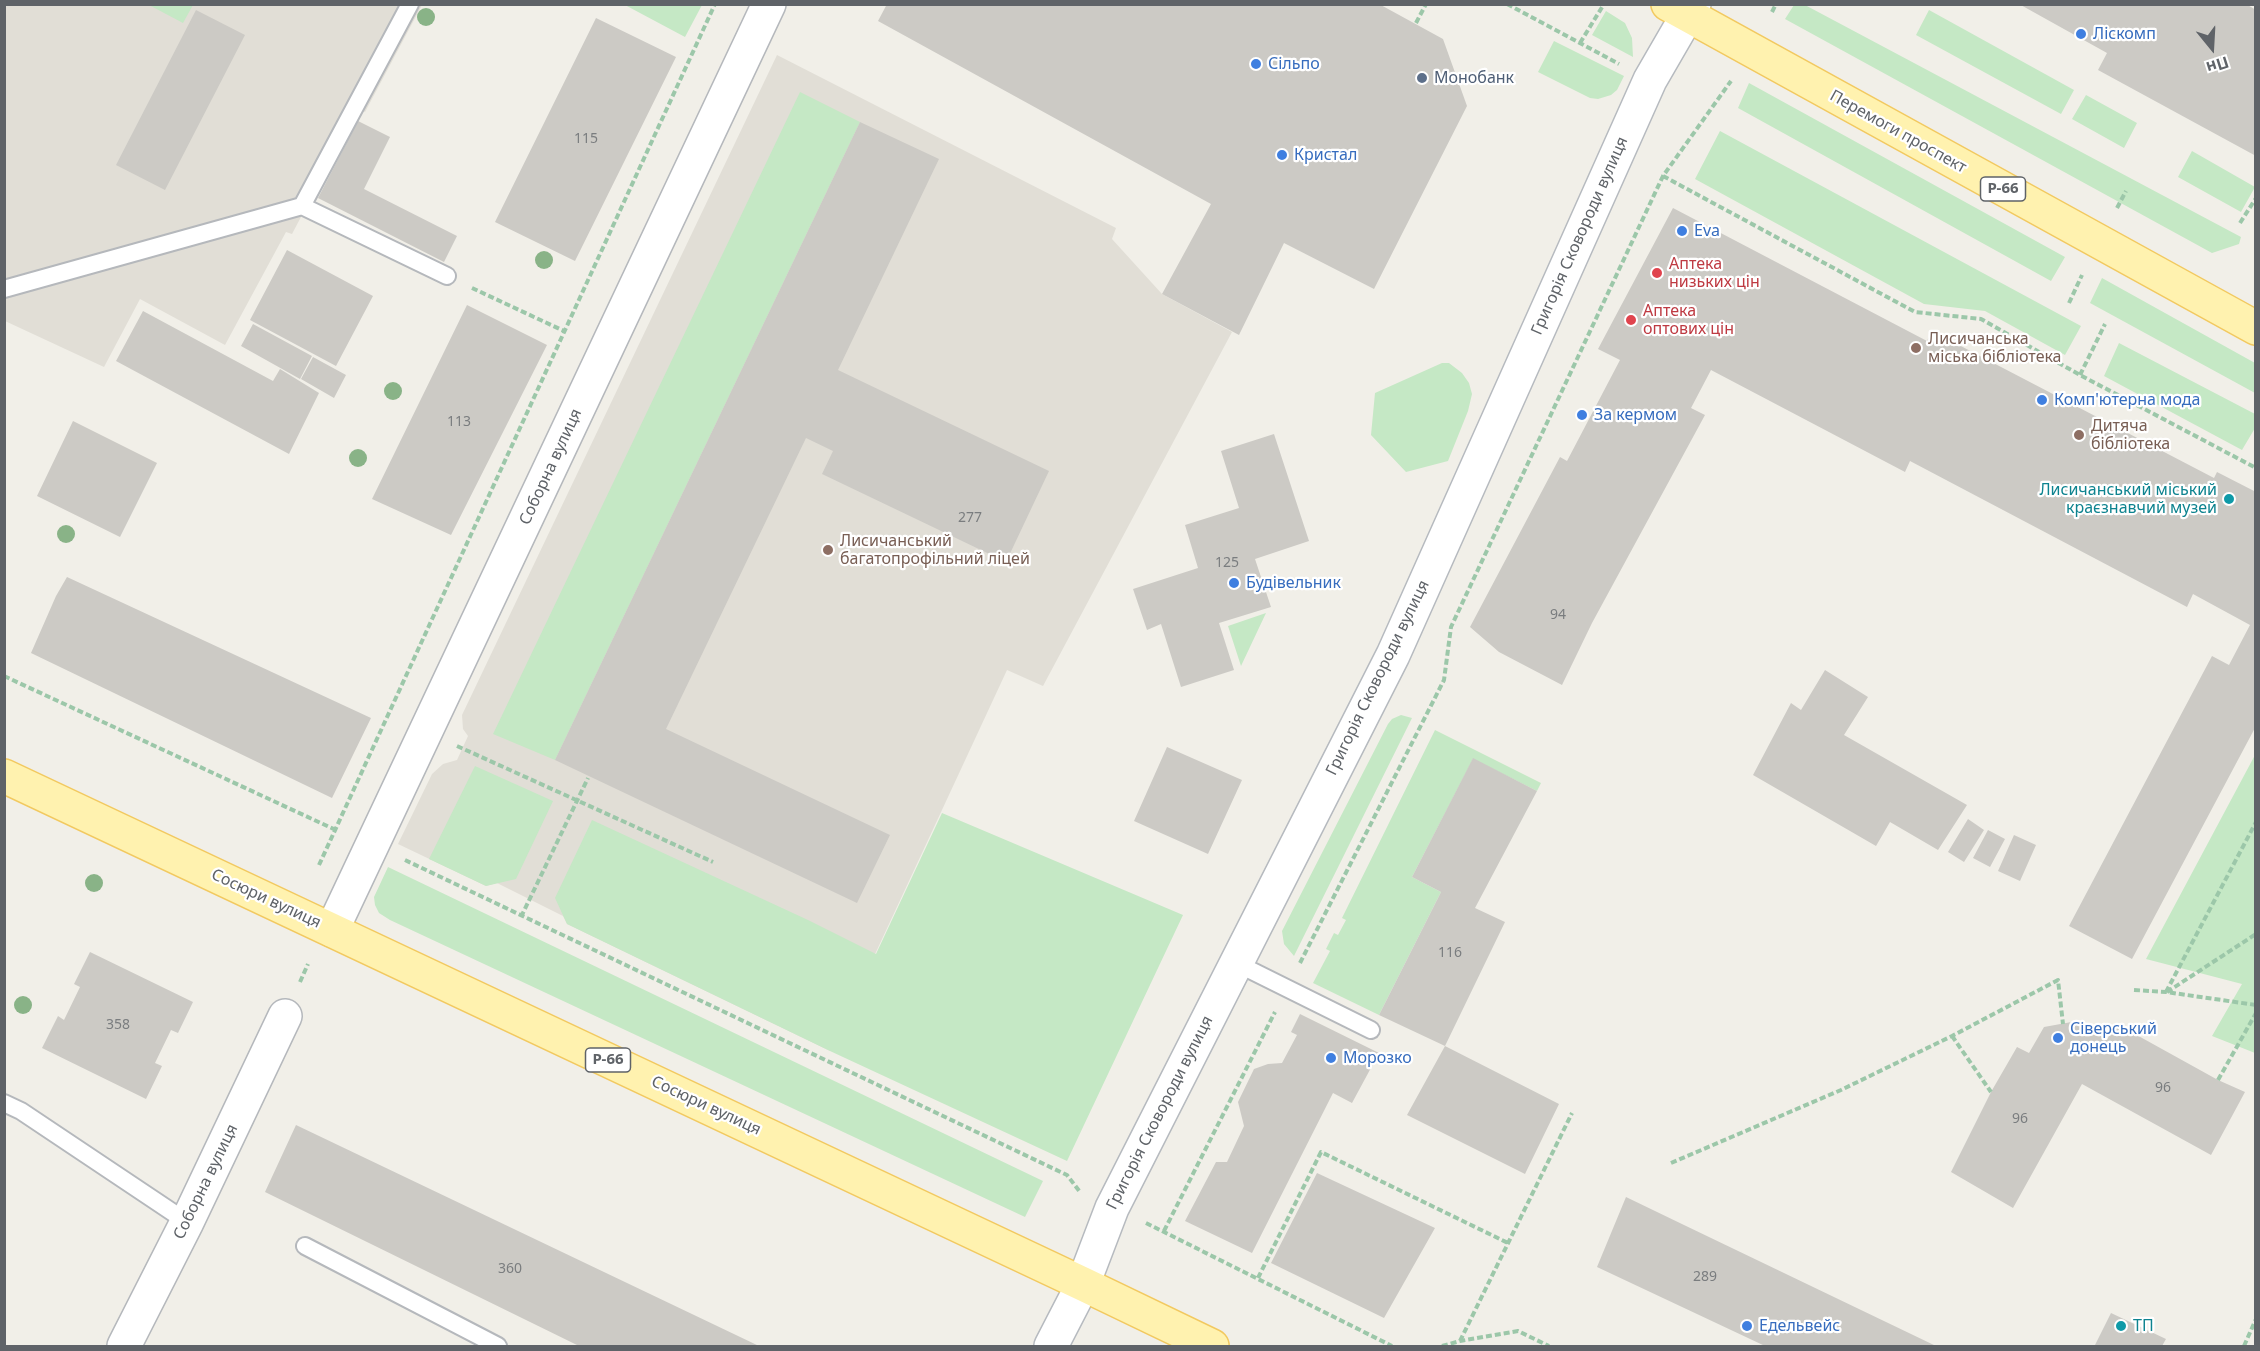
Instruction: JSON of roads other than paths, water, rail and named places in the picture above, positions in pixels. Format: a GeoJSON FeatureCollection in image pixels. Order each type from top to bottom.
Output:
{"type":"FeatureCollection","features":[{"type":"Feature","properties":{"kind":"main road","name":"Перемоги проспект"},"geometry":{"type":"LineString","coordinates":[[1683,8],[2256,328]]}},
{"type":"Feature","properties":{"kind":"main road","name":"Сосюри вулиця"},"geometry":{"type":"LineString","coordinates":[[4,776],[1083,1284],[1212,1347]]}},
{"type":"Feature","properties":{"kind":"street","name":"Соборна вулиця"},"geometry":{"type":"LineString","coordinates":[[332,930],[769,4]]}},
{"type":"Feature","properties":{"kind":"street","name":"Григорія Сковороди вулиця"},"geometry":{"type":"LineString","coordinates":[[1051,1347],[1083,1284],[1112,1208],[1393,655],[1683,8]]}},
{"type":"Feature","properties":{"kind":"street","name":"Соборна вулиця"},"geometry":{"type":"LineString","coordinates":[[124,1347],[187,1222],[285,1016]]}},
{"type":"Feature","properties":{"kind":"lane"},"geometry":{"type":"LineString","coordinates":[[302,206],[410,4]]}},
{"type":"Feature","properties":{"kind":"lane"},"geometry":{"type":"LineString","coordinates":[[4,289],[302,206],[447,276]]}},
{"type":"Feature","properties":{"kind":"lane"},"geometry":{"type":"LineString","coordinates":[[1236,963],[1371,1030]]}},
{"type":"Feature","properties":{"kind":"lane"},"geometry":{"type":"LineString","coordinates":[[4,1103],[21,1111],[187,1222]]}},
{"type":"Feature","properties":{"kind":"lane"},"geometry":{"type":"LineString","coordinates":[[305,1246],[498,1347]]}},
{"type":"Feature","properties":{"kind":"place","name":"Ліскомп"},"geometry":{"type":"Point","coordinates":[2081,34]}},
{"type":"Feature","properties":{"kind":"place","name":"Сiльпо"},"geometry":{"type":"Point","coordinates":[1256,64]}},
{"type":"Feature","properties":{"kind":"place","name":"Монобанк"},"geometry":{"type":"Point","coordinates":[1422,78]}},
{"type":"Feature","properties":{"kind":"place","name":"Кристал"},"geometry":{"type":"Point","coordinates":[1282,155]}},
{"type":"Feature","properties":{"kind":"place","name":"Eva"},"geometry":{"type":"Point","coordinates":[1682,231]}},
{"type":"Feature","properties":{"kind":"place","name":"Аптека низьких цін"},"geometry":{"type":"Point","coordinates":[1657,273]}},
{"type":"Feature","properties":{"kind":"place","name":"Аптека оптових цін"},"geometry":{"type":"Point","coordinates":[1631,320]}},
{"type":"Feature","properties":{"kind":"place","name":"Лисичанська мiська бiблiотека"},"geometry":{"type":"Point","coordinates":[1916,348]}},
{"type":"Feature","properties":{"kind":"place","name":"Комп'ютерна мода"},"geometry":{"type":"Point","coordinates":[2042,400]}},
{"type":"Feature","properties":{"kind":"place","name":"За кермом"},"geometry":{"type":"Point","coordinates":[1582,415]}},
{"type":"Feature","properties":{"kind":"place","name":"Дитяча бiблiотека"},"geometry":{"type":"Point","coordinates":[2079,435]}},
{"type":"Feature","properties":{"kind":"place","name":"Лисичанський міський краєзнавчий музей"},"geometry":{"type":"Point","coordinates":[2229,499]}},
{"type":"Feature","properties":{"kind":"place","name":"Лисичанський багатопрофільний ліцей"},"geometry":{"type":"Point","coordinates":[828,550]}},
{"type":"Feature","properties":{"kind":"place","name":"Будівельник"},"geometry":{"type":"Point","coordinates":[1234,583]}},
{"type":"Feature","properties":{"kind":"place","name":"Сіверський донець"},"geometry":{"type":"Point","coordinates":[2058,1038]}},
{"type":"Feature","properties":{"kind":"place","name":"Морозко"},"geometry":{"type":"Point","coordinates":[1331,1058]}},
{"type":"Feature","properties":{"kind":"place","name":"Едельвейс"},"geometry":{"type":"Point","coordinates":[1747,1326]}},
{"type":"Feature","properties":{"kind":"place","name":"ТП"},"geometry":{"type":"Point","coordinates":[2121,1326]}}]}
